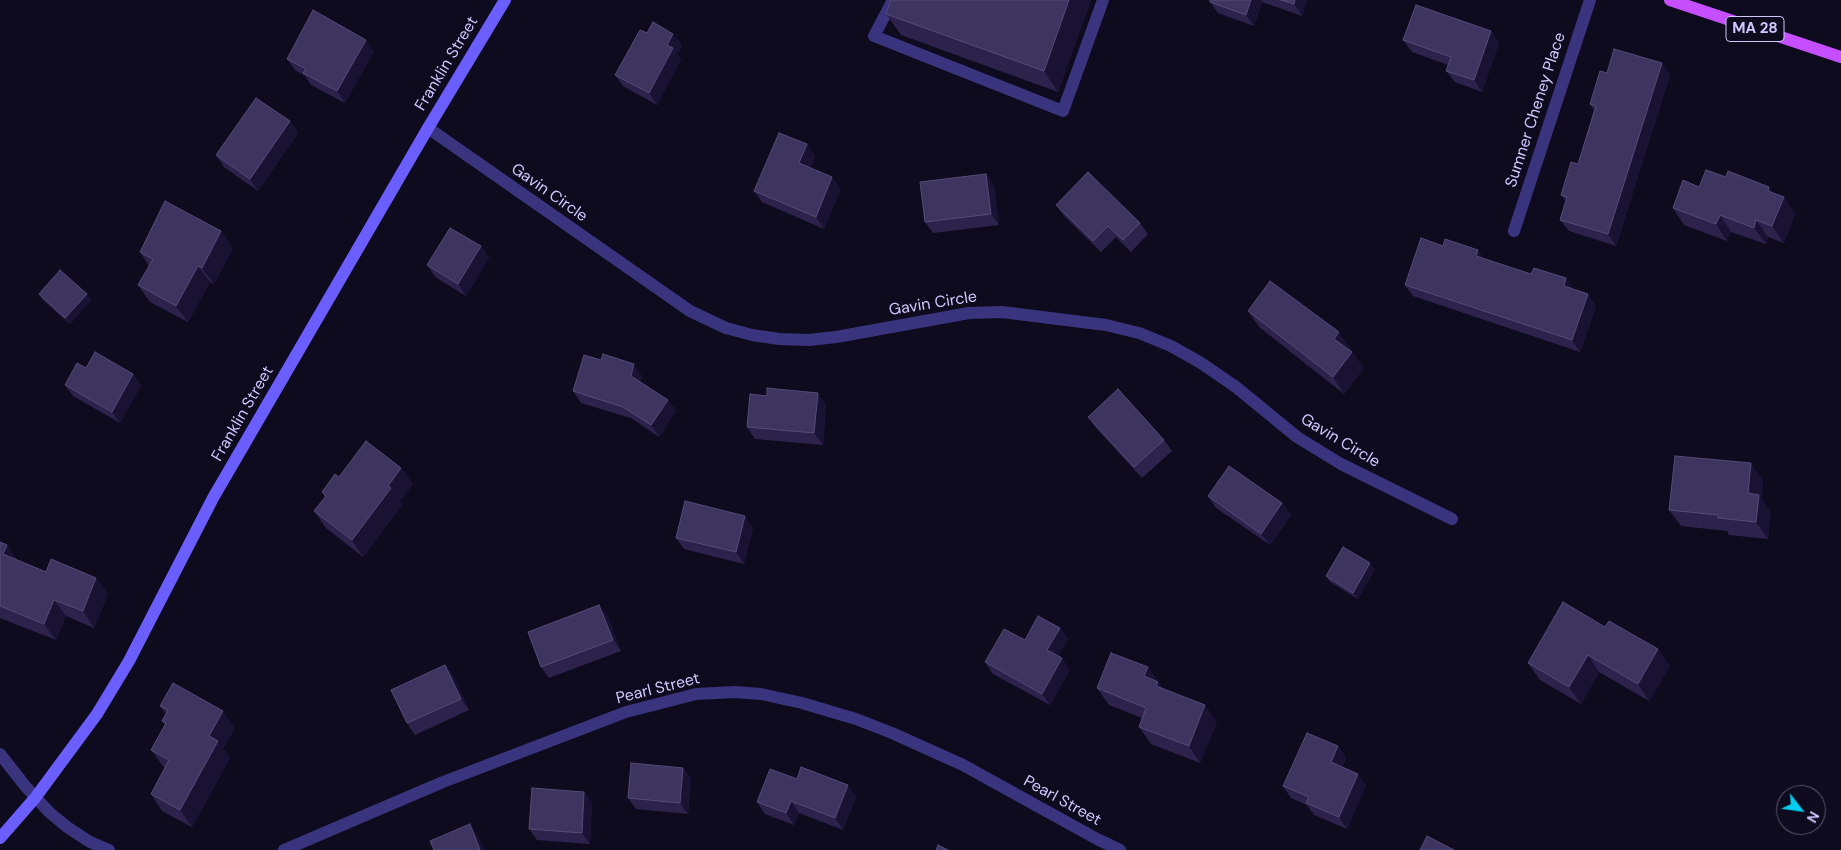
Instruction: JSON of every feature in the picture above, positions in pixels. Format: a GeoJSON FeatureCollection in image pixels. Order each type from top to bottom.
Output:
{"type":"FeatureCollection","features":[{"type":"Feature","properties":{"kind":"main road","name":"Franklin Street"},"geometry":{"type":"LineString","coordinates":[[0,838],[35,798],[97,714],[120,676],[213,498],[428,128],[505,0]]}},
{"type":"Feature","properties":{"kind":"main road","name":"MA 28"},"geometry":{"type":"LineString","coordinates":[[1670,0],[1841,57]]}},
{"type":"Feature","properties":{"kind":"street"},"geometry":{"type":"LineString","coordinates":[[893,0],[874,36],[1063,111],[1103,0]]}},
{"type":"Feature","properties":{"kind":"street","name":"Sumner Cheney Place"},"geometry":{"type":"LineString","coordinates":[[1514,230],[1590,0]]}},
{"type":"Feature","properties":{"kind":"street","name":"Gavin Circle"},"geometry":{"type":"LineString","coordinates":[[428,128],[690,311],[726,328],[752,335],[779,339],[809,340],[836,337],[969,313],[1002,312],[1106,324],[1171,346],[1201,363],[1236,387],[1297,437],[1341,464],[1452,519]]}},
{"type":"Feature","properties":{"kind":"street","name":"Pearl Street"},"geometry":{"type":"LineString","coordinates":[[284,850],[443,782],[626,712],[683,696],[722,692],[748,693],[802,703],[874,726],[963,765],[1120,850]]}},
{"type":"Feature","properties":{"kind":"street"},"geometry":{"type":"LineString","coordinates":[[0,754],[35,798],[67,827],[90,842],[109,850]]}},
{"type":"Feature","properties":{"kind":"building"},"geometry":{"type":"Polygon","coordinates":[[[891,0],[1069,0],[1044,71],[886,14],[891,0]]]}},
{"type":"Feature","properties":{"kind":"building"},"geometry":{"type":"Polygon","coordinates":[[[1210,0],[1251,0],[1246,15],[1210,2],[1210,0]]]}},
{"type":"Feature","properties":{"kind":"building"},"geometry":{"type":"Polygon","coordinates":[[[1281,0],[1295,0],[1294,4],[1281,0]]]}},
{"type":"Feature","properties":{"kind":"building"},"geometry":{"type":"Polygon","coordinates":[[[1416,5],[1491,31],[1474,80],[1446,71],[1451,57],[1403,40],[1416,5]]]}},
{"type":"Feature","properties":{"kind":"building"},"geometry":{"type":"Polygon","coordinates":[[[313,10],[366,40],[337,91],[303,73],[306,69],[287,59],[313,10]]]}},
{"type":"Feature","properties":{"kind":"building"},"geometry":{"type":"Polygon","coordinates":[[[653,22],[673,34],[667,45],[673,48],[649,93],[615,75],[640,30],[647,33],[653,22]]]}},
{"type":"Feature","properties":{"kind":"building"},"geometry":{"type":"Polygon","coordinates":[[[1614,49],[1662,63],[1608,234],[1560,220],[1567,197],[1561,195],[1571,162],[1578,164],[1596,106],[1590,104],[1600,71],[1607,73],[1614,49]]]}},
{"type":"Feature","properties":{"kind":"building"},"geometry":{"type":"Polygon","coordinates":[[[256,98],[290,121],[250,179],[216,155],[256,98]]]}},
{"type":"Feature","properties":{"kind":"building"},"geometry":{"type":"Polygon","coordinates":[[[779,133],[807,144],[799,163],[832,177],[816,217],[754,191],[779,133]]]}},
{"type":"Feature","properties":{"kind":"building"},"geometry":{"type":"Polygon","coordinates":[[[1706,170],[1726,177],[1728,171],[1769,187],[1768,191],[1784,197],[1772,226],[1756,220],[1754,228],[1720,215],[1716,224],[1673,208],[1683,180],[1699,187],[1706,170]]]}},
{"type":"Feature","properties":{"kind":"building"},"geometry":{"type":"Polygon","coordinates":[[[1088,172],[1140,223],[1123,240],[1108,226],[1093,241],[1056,205],[1088,172]]]}},
{"type":"Feature","properties":{"kind":"building"},"geometry":{"type":"Polygon","coordinates":[[[986,174],[991,214],[925,222],[920,182],[986,174]]]}},
{"type":"Feature","properties":{"kind":"building"},"geometry":{"type":"Polygon","coordinates":[[[165,201],[221,231],[202,268],[198,266],[176,306],[138,285],[153,259],[140,252],[165,201]]]}},
{"type":"Feature","properties":{"kind":"building"},"geometry":{"type":"Polygon","coordinates":[[[450,228],[481,246],[458,284],[427,265],[450,228]]]}},
{"type":"Feature","properties":{"kind":"building"},"geometry":{"type":"Polygon","coordinates":[[[1421,238],[1443,246],[1445,239],[1478,250],[1476,256],[1531,274],[1534,268],[1566,278],[1564,286],[1588,294],[1572,340],[1405,285],[1421,238]]]}},
{"type":"Feature","properties":{"kind":"building"},"geometry":{"type":"Polygon","coordinates":[[[60,270],[87,294],[65,318],[39,294],[60,270]]]}},
{"type":"Feature","properties":{"kind":"building"},"geometry":{"type":"Polygon","coordinates":[[[1270,281],[1339,332],[1334,339],[1352,352],[1333,377],[1248,311],[1270,281]]]}},
{"type":"Feature","properties":{"kind":"building"},"geometry":{"type":"Polygon","coordinates":[[[95,352],[133,374],[112,412],[65,385],[77,363],[86,368],[95,352]]]}},
{"type":"Feature","properties":{"kind":"building"},"geometry":{"type":"Polygon","coordinates":[[[603,354],[634,364],[631,376],[668,400],[651,425],[623,407],[573,391],[584,355],[601,360],[603,354]]]}},
{"type":"Feature","properties":{"kind":"building"},"geometry":{"type":"Polygon","coordinates":[[[767,388],[818,393],[814,433],[747,427],[750,394],[767,396],[767,388]]]}},
{"type":"Feature","properties":{"kind":"building"},"geometry":{"type":"Polygon","coordinates":[[[1118,389],[1164,440],[1134,467],[1088,417],[1118,389]]]}},
{"type":"Feature","properties":{"kind":"building"},"geometry":{"type":"Polygon","coordinates":[[[366,441],[401,468],[388,486],[391,488],[352,540],[314,511],[326,496],[322,492],[335,474],[339,477],[366,441]]]}},
{"type":"Feature","properties":{"kind":"building"},"geometry":{"type":"Polygon","coordinates":[[[1675,456],[1751,463],[1748,493],[1759,495],[1756,522],[1718,518],[1718,515],[1669,510],[1675,456]]]}},
{"type":"Feature","properties":{"kind":"building"},"geometry":{"type":"Polygon","coordinates":[[[1229,466],[1282,503],[1261,534],[1208,496],[1229,466]]]}},
{"type":"Feature","properties":{"kind":"building"},"geometry":{"type":"Polygon","coordinates":[[[685,501],[745,516],[736,552],[676,538],[685,501]]]}},
{"type":"Feature","properties":{"kind":"building"},"geometry":{"type":"Polygon","coordinates":[[[0,542],[7,545],[3,554],[46,572],[51,559],[96,578],[83,611],[54,600],[44,624],[0,606],[0,542]]]}},
{"type":"Feature","properties":{"kind":"building"},"geometry":{"type":"Polygon","coordinates":[[[1343,547],[1370,563],[1353,593],[1326,576],[1343,547]]]}},
{"type":"Feature","properties":{"kind":"building"},"geometry":{"type":"Polygon","coordinates":[[[1563,602],[1605,627],[1609,621],[1658,649],[1638,684],[1588,655],[1569,687],[1528,663],[1563,602]]]}},
{"type":"Feature","properties":{"kind":"building"},"geometry":{"type":"Polygon","coordinates":[[[599,605],[613,640],[541,667],[528,632],[599,605]]]}},
{"type":"Feature","properties":{"kind":"building"},"geometry":{"type":"Polygon","coordinates":[[[1038,616],[1060,628],[1047,650],[1062,658],[1042,694],[985,662],[1004,629],[1025,640],[1038,616]]]}},
{"type":"Feature","properties":{"kind":"building"},"geometry":{"type":"Polygon","coordinates":[[[1111,653],[1148,667],[1144,676],[1158,682],[1156,686],[1205,705],[1189,746],[1139,727],[1146,708],[1097,688],[1111,653]]]}},
{"type":"Feature","properties":{"kind":"building"},"geometry":{"type":"Polygon","coordinates":[[[445,665],[461,699],[407,723],[391,690],[445,665]]]}},
{"type":"Feature","properties":{"kind":"building"},"geometry":{"type":"Polygon","coordinates":[[[173,683],[223,711],[209,736],[218,741],[180,810],[151,794],[169,760],[151,750],[166,723],[162,721],[168,710],[160,706],[173,683]]]}},
{"type":"Feature","properties":{"kind":"building"},"geometry":{"type":"Polygon","coordinates":[[[1307,733],[1338,746],[1331,762],[1358,774],[1339,817],[1306,803],[1309,797],[1283,786],[1307,733]]]}},
{"type":"Feature","properties":{"kind":"building"},"geometry":{"type":"Polygon","coordinates":[[[631,763],[683,768],[680,803],[628,798],[631,763]]]}},
{"type":"Feature","properties":{"kind":"building"},"geometry":{"type":"Polygon","coordinates":[[[801,767],[848,785],[835,818],[791,801],[786,813],[757,802],[770,769],[797,779],[801,767]]]}},
{"type":"Feature","properties":{"kind":"building"},"geometry":{"type":"Polygon","coordinates":[[[532,788],[584,792],[582,833],[529,829],[532,788]]]}},
{"type":"Feature","properties":{"kind":"building"},"geometry":{"type":"Polygon","coordinates":[[[470,824],[480,850],[434,850],[430,841],[470,824]]]}},
{"type":"Feature","properties":{"kind":"building"},"geometry":{"type":"Polygon","coordinates":[[[1427,836],[1454,850],[1420,850],[1427,836]]]}},
{"type":"Feature","properties":{"kind":"building"},"geometry":{"type":"Polygon","coordinates":[[[938,845],[948,850],[936,850],[938,845]]]}}]}
